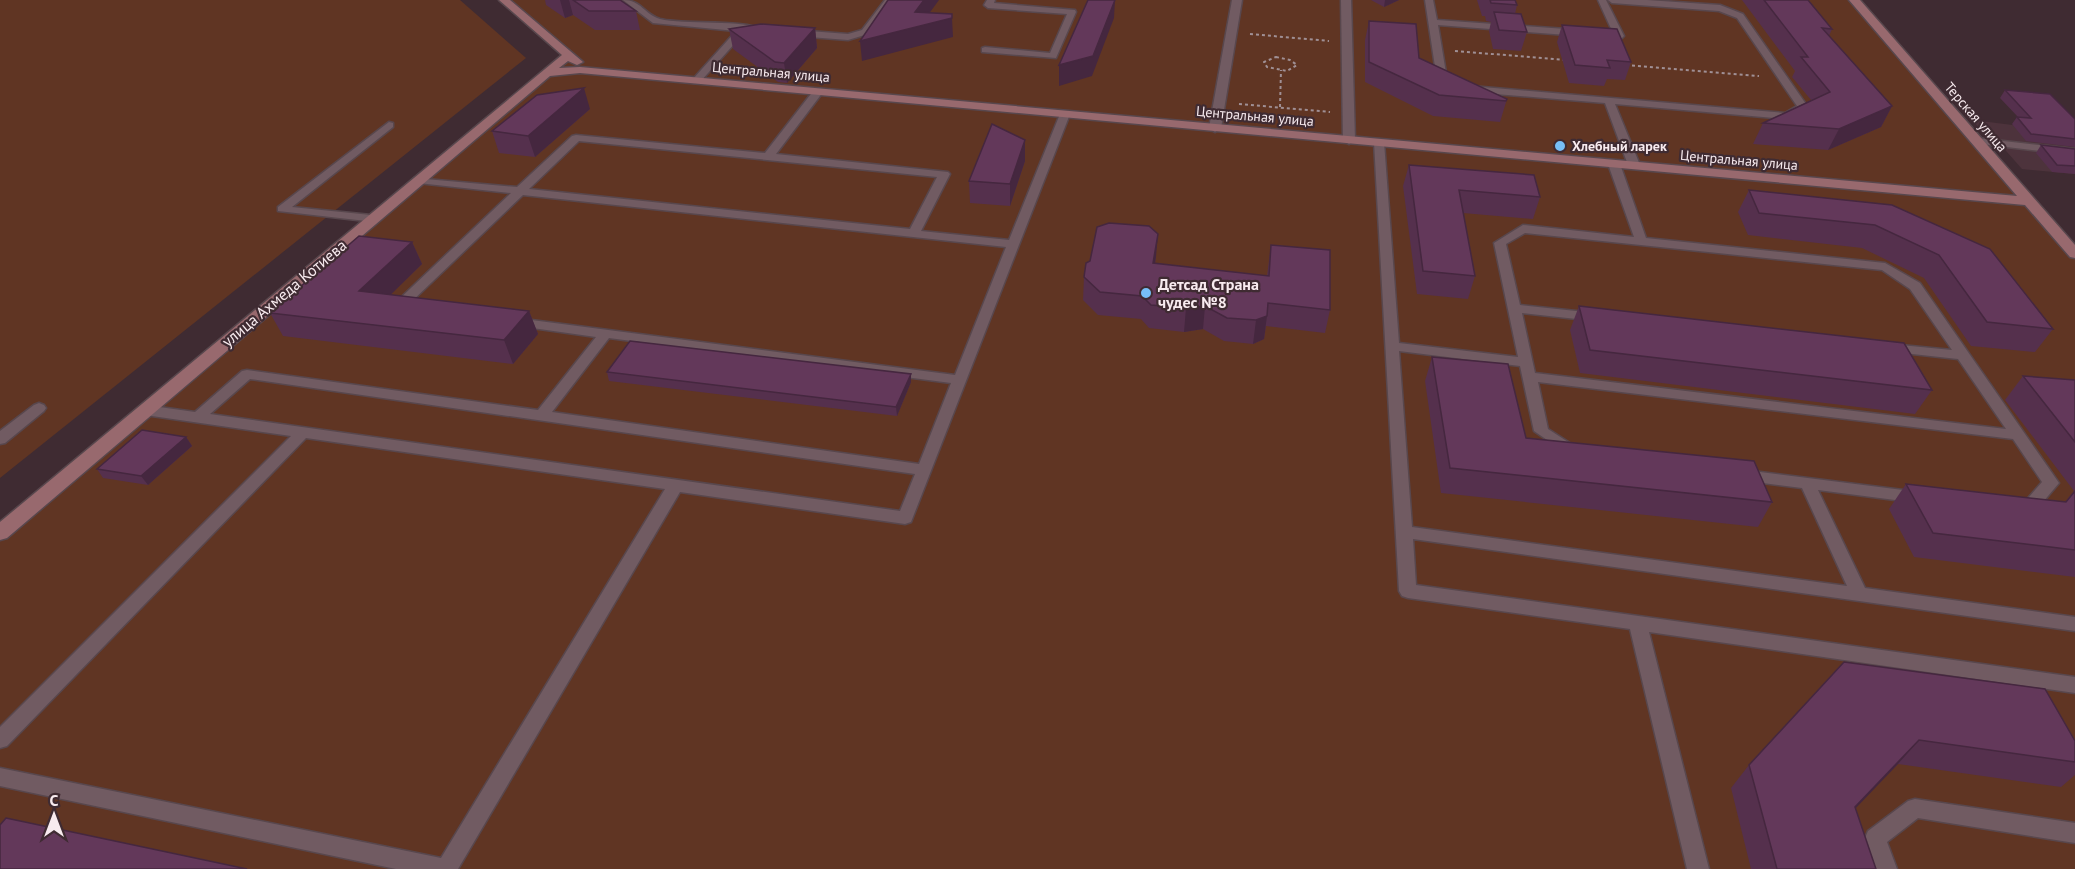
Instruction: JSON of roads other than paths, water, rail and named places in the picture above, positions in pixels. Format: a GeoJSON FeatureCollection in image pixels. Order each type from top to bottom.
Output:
{"type":"FeatureCollection","features":[{"type":"Feature","properties":{"kind":"street"},"geometry":{"type":"LineString","coordinates":[[504,0],[587,71]]}},
{"type":"Feature","properties":{"kind":"street"},"geometry":{"type":"LineString","coordinates":[[1215,128],[1237,0]]}},
{"type":"Feature","properties":{"kind":"street"},"geometry":{"type":"LineString","coordinates":[[1346,0],[1349,140]]}},
{"type":"Feature","properties":{"kind":"street","name":"Терская улица"},"geometry":{"type":"LineString","coordinates":[[1854,0],[2075,254]]}},
{"type":"Feature","properties":{"kind":"street","name":"улица Ахмеда Котиева"},"geometry":{"type":"LineString","coordinates":[[0,533],[568,55]]}},
{"type":"Feature","properties":{"kind":"street","name":"Центральная улица"},"geometry":{"type":"LineString","coordinates":[[547,73],[587,71],[2028,201]]}},
{"type":"Feature","properties":{"kind":"lane"},"geometry":{"type":"LineString","coordinates":[[627,0],[656,21],[766,30]]}},
{"type":"Feature","properties":{"kind":"lane"},"geometry":{"type":"LineString","coordinates":[[789,32],[848,37],[865,32],[889,0]]}},
{"type":"Feature","properties":{"kind":"lane"},"geometry":{"type":"LineString","coordinates":[[985,50],[1053,56],[1072,12],[988,5],[991,0]]}},
{"type":"Feature","properties":{"kind":"lane"},"geometry":{"type":"LineString","coordinates":[[1429,0],[1442,80],[1457,88],[1787,116],[1803,107],[1740,16],[1720,8],[1612,0]]}},
{"type":"Feature","properties":{"kind":"lane"},"geometry":{"type":"LineString","coordinates":[[1432,22],[1618,36],[1602,0]]}},
{"type":"Feature","properties":{"kind":"lane"},"geometry":{"type":"LineString","coordinates":[[696,81],[743,28]]}},
{"type":"Feature","properties":{"kind":"lane"},"geometry":{"type":"LineString","coordinates":[[768,157],[818,92]]}},
{"type":"Feature","properties":{"kind":"lane"},"geometry":{"type":"LineString","coordinates":[[1609,101],[1634,165]]}},
{"type":"Feature","properties":{"kind":"lane"},"geometry":{"type":"LineString","coordinates":[[145,411],[905,518],[1065,114]]}},
{"type":"Feature","properties":{"kind":"lane"},"geometry":{"type":"LineString","coordinates":[[371,219],[282,209],[389,125]]}},
{"type":"Feature","properties":{"kind":"lane"},"geometry":{"type":"LineString","coordinates":[[422,309],[399,306],[576,138],[944,174],[914,233]]}},
{"type":"Feature","properties":{"kind":"lane"},"geometry":{"type":"LineString","coordinates":[[1977,141],[2075,152]]}},
{"type":"Feature","properties":{"kind":"lane"},"geometry":{"type":"LineString","coordinates":[[1379,142],[1408,591],[2075,686]]}},
{"type":"Feature","properties":{"kind":"lane"},"geometry":{"type":"LineString","coordinates":[[1614,164],[1641,242]]}},
{"type":"Feature","properties":{"kind":"lane"},"geometry":{"type":"LineString","coordinates":[[418,180],[1013,244]]}},
{"type":"Feature","properties":{"kind":"lane"},"geometry":{"type":"LineString","coordinates":[[1522,229],[1885,267],[1915,286],[2051,483],[2026,511],[1575,454],[1541,430],[1514,308],[1500,243],[1522,229]]}},
{"type":"Feature","properties":{"kind":"lane"},"geometry":{"type":"LineString","coordinates":[[1514,308],[1608,318]]}},
{"type":"Feature","properties":{"kind":"lane"},"geometry":{"type":"LineString","coordinates":[[502,320],[959,380]]}},
{"type":"Feature","properties":{"kind":"lane"},"geometry":{"type":"LineString","coordinates":[[541,416],[606,334]]}},
{"type":"Feature","properties":{"kind":"lane"},"geometry":{"type":"LineString","coordinates":[[1392,346],[1526,362]]}},
{"type":"Feature","properties":{"kind":"lane"},"geometry":{"type":"LineString","coordinates":[[1880,347],[1963,356]]}},
{"type":"Feature","properties":{"kind":"lane"},"geometry":{"type":"LineString","coordinates":[[197,418],[248,374],[924,470]]}},
{"type":"Feature","properties":{"kind":"lane"},"geometry":{"type":"LineString","coordinates":[[1529,377],[2018,435]]}},
{"type":"Feature","properties":{"kind":"lane"},"geometry":{"type":"LineString","coordinates":[[0,439],[39,408]]}},
{"type":"Feature","properties":{"kind":"lane"},"geometry":{"type":"LineString","coordinates":[[0,740],[302,433]]}},
{"type":"Feature","properties":{"kind":"lane"},"geometry":{"type":"LineString","coordinates":[[1807,483],[1859,594]]}},
{"type":"Feature","properties":{"kind":"lane"},"geometry":{"type":"LineString","coordinates":[[0,777],[445,869],[675,486]]}},
{"type":"Feature","properties":{"kind":"lane"},"geometry":{"type":"LineString","coordinates":[[1404,532],[2075,624]]}},
{"type":"Feature","properties":{"kind":"lane"},"geometry":{"type":"LineString","coordinates":[[1638,624],[1698,869]]}},
{"type":"Feature","properties":{"kind":"lane"},"geometry":{"type":"LineString","coordinates":[[1886,869],[1875,838],[1916,808],[2075,834]]}},
{"type":"Feature","properties":{"kind":"place","name":"Хлебный ларек"},"geometry":{"type":"Point","coordinates":[1560,146]}},
{"type":"Feature","properties":{"kind":"place","name":"Детсад Страна чудес №8"},"geometry":{"type":"Point","coordinates":[1146,293]}}]}
